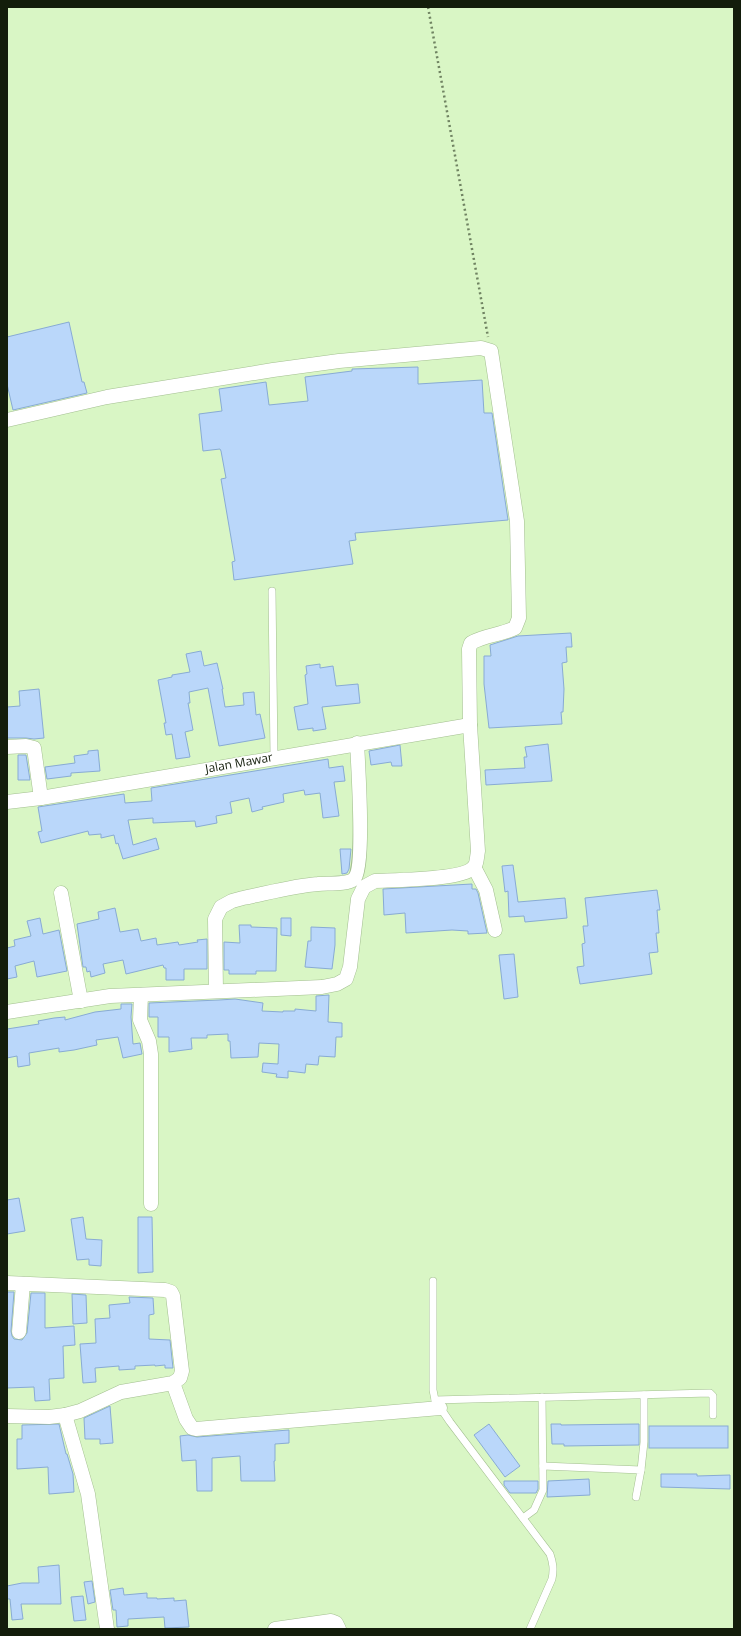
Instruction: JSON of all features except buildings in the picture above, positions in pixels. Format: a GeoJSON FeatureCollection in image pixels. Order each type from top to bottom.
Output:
{"type":"FeatureCollection","features":[{"type":"Feature","properties":{"kind":"street"},"geometry":{"type":"LineString","coordinates":[[7,420],[107,397],[273,370],[339,361],[481,348],[491,351],[517,521],[519,618],[515,628],[506,633],[478,639],[471,643],[469,649],[470,725],[478,851],[474,867],[468,872],[454,876],[375,881],[364,887],[358,899],[350,967],[346,978],[337,984],[322,987],[110,996],[7,1012]]}},
{"type":"Feature","properties":{"kind":"street","name":"Jalan Mawar"},"geometry":{"type":"LineString","coordinates":[[7,802],[41,798],[274,757],[470,725]]}},
{"type":"Feature","properties":{"kind":"street"},"geometry":{"type":"LineString","coordinates":[[216,991],[215,919],[221,907],[232,901],[243,898],[317,884],[348,882],[354,879],[357,874],[359,857],[357,743]]}},
{"type":"Feature","properties":{"kind":"street"},"geometry":{"type":"LineString","coordinates":[[7,747],[26,746],[34,748],[41,798]]}},
{"type":"Feature","properties":{"kind":"street"},"geometry":{"type":"LineString","coordinates":[[474,867],[486,890],[495,930]]}},
{"type":"Feature","properties":{"kind":"street"},"geometry":{"type":"LineString","coordinates":[[61,894],[81,1001]]}},
{"type":"Feature","properties":{"kind":"street"},"geometry":{"type":"LineString","coordinates":[[141,995],[140,1020],[149,1042],[151,1054],[151,1204]]}},
{"type":"Feature","properties":{"kind":"street"},"geometry":{"type":"LineString","coordinates":[[7,1283],[158,1289],[171,1292],[182,1371],[180,1378],[173,1383],[121,1392],[65,1415],[7,1416]]}},
{"type":"Feature","properties":{"kind":"street"},"geometry":{"type":"LineString","coordinates":[[19,1332],[22,1284]]}},
{"type":"Feature","properties":{"kind":"street"},"geometry":{"type":"LineString","coordinates":[[173,1383],[186,1419],[192,1428],[196,1429],[437,1404]]}},
{"type":"Feature","properties":{"kind":"street"},"geometry":{"type":"LineString","coordinates":[[65,1415],[88,1494],[107,1629]]}},
{"type":"Feature","properties":{"kind":"street"},"geometry":{"type":"LineString","coordinates":[[275,1629],[331,1621],[336,1623],[339,1628]]}},
{"type":"Feature","properties":{"kind":"lane"},"geometry":{"type":"LineString","coordinates":[[272,591],[274,757]]}},
{"type":"Feature","properties":{"kind":"lane"},"geometry":{"type":"LineString","coordinates":[[433,1281],[433,1390],[437,1404],[550,1554],[553,1562],[554,1570],[552,1578],[530,1629]]}},
{"type":"Feature","properties":{"kind":"lane"},"geometry":{"type":"LineString","coordinates":[[437,1404],[542,1397],[710,1393],[713,1396],[713,1415]]}},
{"type":"Feature","properties":{"kind":"lane"},"geometry":{"type":"LineString","coordinates":[[636,1497],[644,1442],[644,1395]]}},
{"type":"Feature","properties":{"kind":"lane"},"geometry":{"type":"LineString","coordinates":[[523,1518],[534,1510],[543,1490],[544,1466],[542,1397]]}},
{"type":"Feature","properties":{"kind":"lane"},"geometry":{"type":"LineString","coordinates":[[544,1466],[640,1470]]}},
{"type":"Feature","properties":{"kind":"path"},"geometry":{"type":"LineString","coordinates":[[428,7],[491,351]]}}]}
